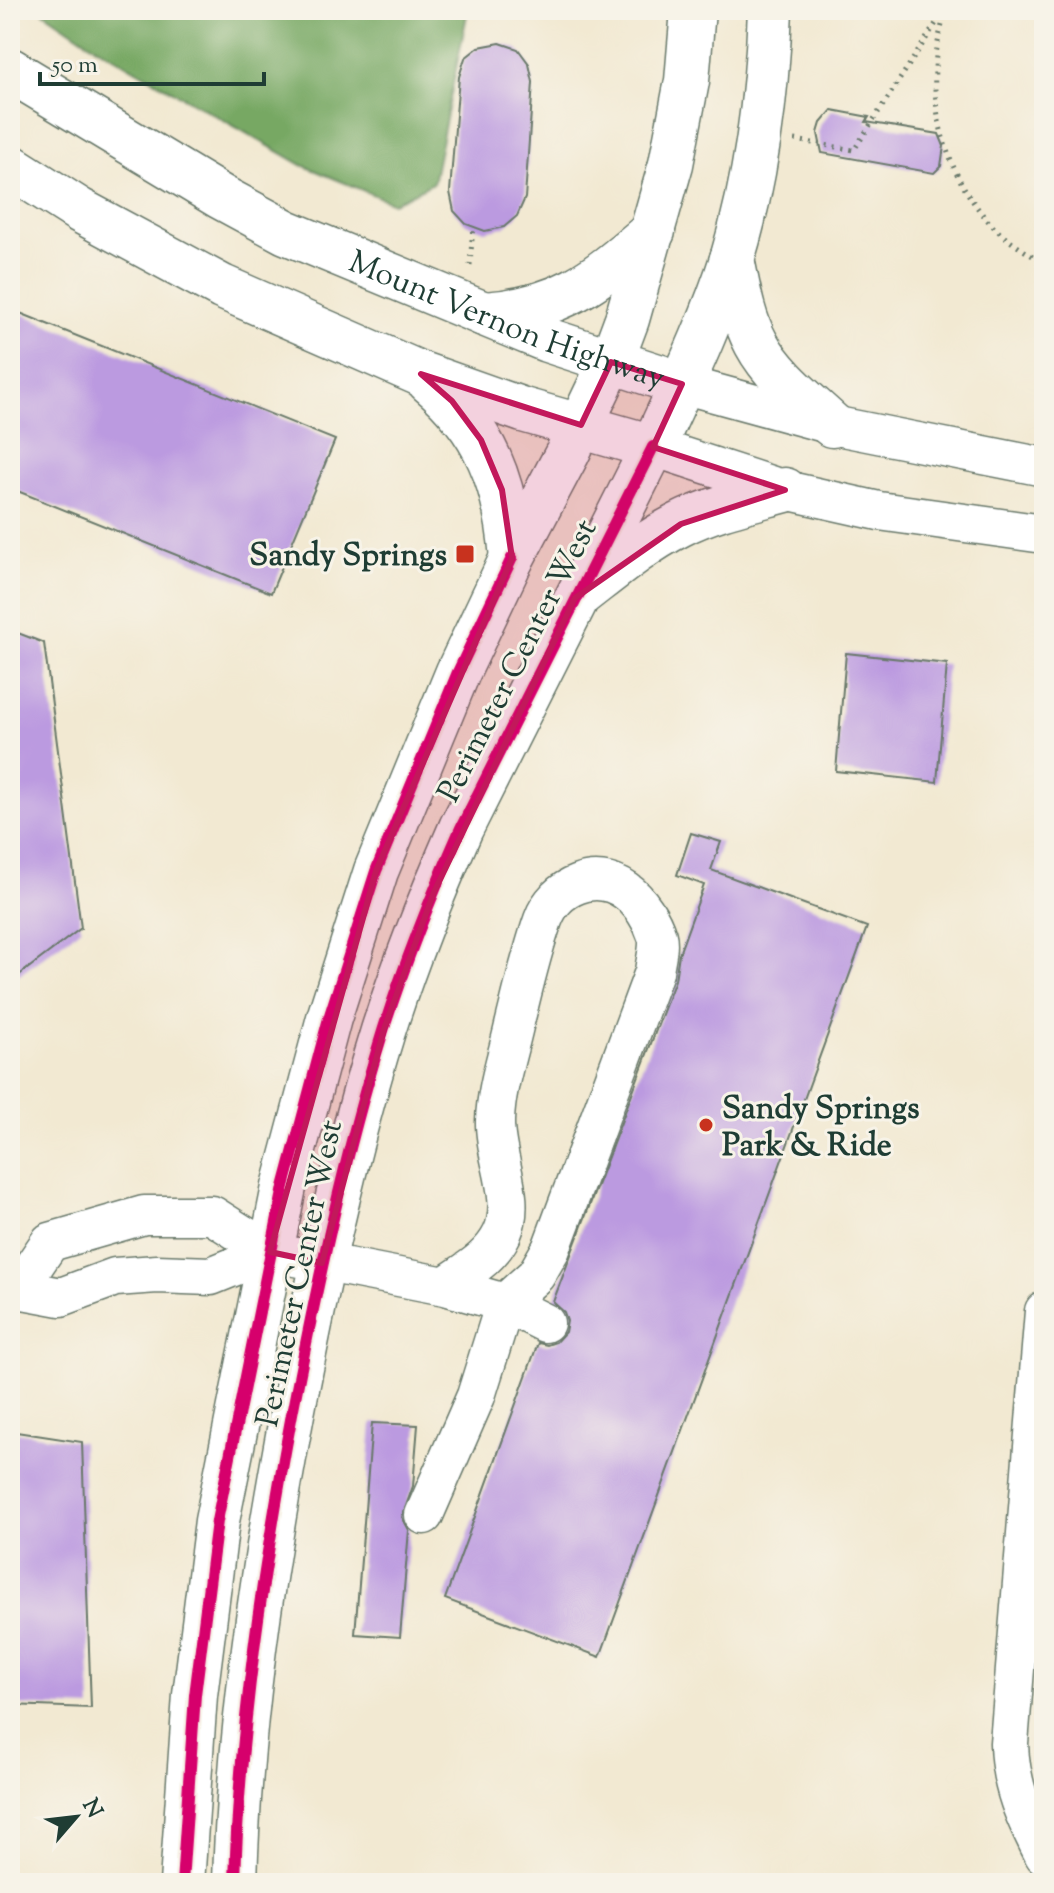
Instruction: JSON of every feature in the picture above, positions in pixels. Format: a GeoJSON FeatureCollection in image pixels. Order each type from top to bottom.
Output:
{"type":"FeatureCollection","features":[{"type":"Feature","properties":{"kind":"main road","name":"Perimeter Center West"},"geometry":{"type":"LineString","coordinates":[[181,1882],[195,1695],[217,1521],[284,1187],[329,1018],[376,871],[458,672],[611,362],[671,164],[687,81],[693,10]]}},
{"type":"Feature","properties":{"kind":"main road","name":"Perimeter Center West"},"geometry":{"type":"LineString","coordinates":[[235,1883],[249,1697],[271,1528],[322,1263],[384,1029],[461,828],[653,447],[732,259],[748,198],[763,112],[770,10]]}},
{"type":"Feature","properties":{"kind":"main road","name":"Mount Vernon Highway"},"geometry":{"type":"LineString","coordinates":[[10,70],[221,197],[286,232],[482,314],[611,362],[682,384]]}},
{"type":"Feature","properties":{"kind":"main road"},"geometry":{"type":"LineString","coordinates":[[10,166],[79,210],[222,287],[421,374],[523,410],[653,447]]}},
{"type":"Feature","properties":{"kind":"main road"},"geometry":{"type":"LineString","coordinates":[[482,314],[537,308],[567,295],[601,275],[653,231]]}},
{"type":"Feature","properties":{"kind":"main road"},"geometry":{"type":"LineString","coordinates":[[732,259],[740,299],[756,343],[782,377],[832,425]]}},
{"type":"Feature","properties":{"kind":"main road"},"geometry":{"type":"LineString","coordinates":[[421,374],[452,401],[481,440],[502,490],[509,518],[512,558]]}},
{"type":"Feature","properties":{"kind":"main road"},"geometry":{"type":"LineString","coordinates":[[575,598],[630,556],[681,524],[713,510],[785,490]]}},
{"type":"Feature","properties":{"kind":"street","name":"Mount Vernon Highway"},"geometry":{"type":"LineString","coordinates":[[682,384],[832,425],[1044,467]]}},
{"type":"Feature","properties":{"kind":"street"},"geometry":{"type":"LineString","coordinates":[[653,447],[785,490],[879,511],[1044,534]]}},
{"type":"Feature","properties":{"kind":"street"},"geometry":{"type":"LineString","coordinates":[[424,1515],[476,1396],[505,1303],[536,1275],[551,1249],[654,972],[658,938],[645,910],[625,890],[603,883],[583,882],[560,891],[544,917],[499,1088],[495,1122],[499,1163],[508,1201],[503,1232],[489,1255],[445,1286]]}},
{"type":"Feature","properties":{"kind":"street"},"geometry":{"type":"LineString","coordinates":[[270,1252],[211,1276],[157,1274],[115,1277],[61,1297],[13,1283],[50,1242],[144,1215],[212,1215],[270,1252],[445,1286],[505,1303],[545,1323]]}},
{"type":"Feature","properties":{"kind":"street"},"geometry":{"type":"LineString","coordinates":[[1044,1311],[1009,1743],[1014,1790],[1044,1855]]}},
{"type":"Feature","properties":{"kind":"path"},"geometry":{"type":"LineString","coordinates":[[790,140],[854,150],[946,10]]}},
{"type":"Feature","properties":{"kind":"path"},"geometry":{"type":"LineString","coordinates":[[946,10],[940,28],[935,78],[946,156],[971,199],[991,224],[1013,244],[1044,263]]}},
{"type":"Feature","properties":{"kind":"path"},"geometry":{"type":"LineString","coordinates":[[470,265],[473,227]]}},
{"type":"Feature","properties":{"kind":"highlighted area"},"geometry":{"type":"Polygon","coordinates":[[[611,362],[682,384],[653,447],[785,490],[681,524],[575,598],[434,892],[384,1029],[322,1263],[270,1252],[376,871],[512,558],[502,490],[481,440],[452,401],[421,374],[581,425],[611,362]]]}},
{"type":"Feature","properties":{"kind":"green space"},"geometry":{"type":"Polygon","coordinates":[[[41,10],[468,10],[433,183],[393,203],[302,165],[91,44],[41,10]]]}},
{"type":"Feature","properties":{"kind":"building"},"geometry":{"type":"Polygon","coordinates":[[[500,43],[518,49],[529,64],[533,82],[525,198],[517,216],[504,227],[485,231],[466,224],[454,211],[450,192],[459,77],[465,58],[479,47],[500,43]]]}},
{"type":"Feature","properties":{"kind":"building"},"geometry":{"type":"Polygon","coordinates":[[[832,110],[869,117],[866,122],[939,134],[944,146],[941,166],[934,173],[822,153],[818,133],[821,123],[832,110]]]}},
{"type":"Feature","properties":{"kind":"building"},"geometry":{"type":"Polygon","coordinates":[[[10,309],[335,440],[271,593],[10,488],[10,309]]]}},
{"type":"Feature","properties":{"kind":"building"},"geometry":{"type":"Polygon","coordinates":[[[10,630],[44,643],[81,928],[10,982],[10,630]]]}},
{"type":"Feature","properties":{"kind":"building"},"geometry":{"type":"Polygon","coordinates":[[[846,653],[947,664],[937,782],[836,771],[846,653]]]}},
{"type":"Feature","properties":{"kind":"building","name":"Sandy Springs Park & Ride"},"geometry":{"type":"Polygon","coordinates":[[[691,833],[721,842],[711,870],[867,927],[600,1657],[445,1599],[538,1343],[547,1345],[556,1342],[565,1332],[567,1321],[564,1312],[553,1302],[675,980],[679,954],[704,885],[677,875],[691,833]]]}},
{"type":"Feature","properties":{"kind":"building"},"geometry":{"type":"Polygon","coordinates":[[[372,1423],[418,1425],[413,1486],[402,1517],[409,1530],[400,1637],[355,1634],[372,1423]]]}},
{"type":"Feature","properties":{"kind":"building"},"geometry":{"type":"Polygon","coordinates":[[[10,1431],[82,1442],[91,1708],[10,1705],[10,1431]]]}},
{"type":"Feature","properties":{"kind":"cycle path"},"geometry":{"type":"LineString","coordinates":[[235,1883],[247,1706],[271,1531],[321,1269],[369,1078],[410,954],[461,828],[653,447]]}},
{"type":"Feature","properties":{"kind":"cycle path"},"geometry":{"type":"LineString","coordinates":[[182,1883],[195,1695],[217,1521],[284,1187],[329,1018],[376,871],[458,672],[512,558]]}},
{"type":"Feature","properties":{"kind":"place","name":"Sandy Springs"},"geometry":{"type":"Point","coordinates":[465,554]}},
{"type":"Feature","properties":{"kind":"place","name":"Sandy Springs Park & Ride"},"geometry":{"type":"Point","coordinates":[706,1125]}}]}
